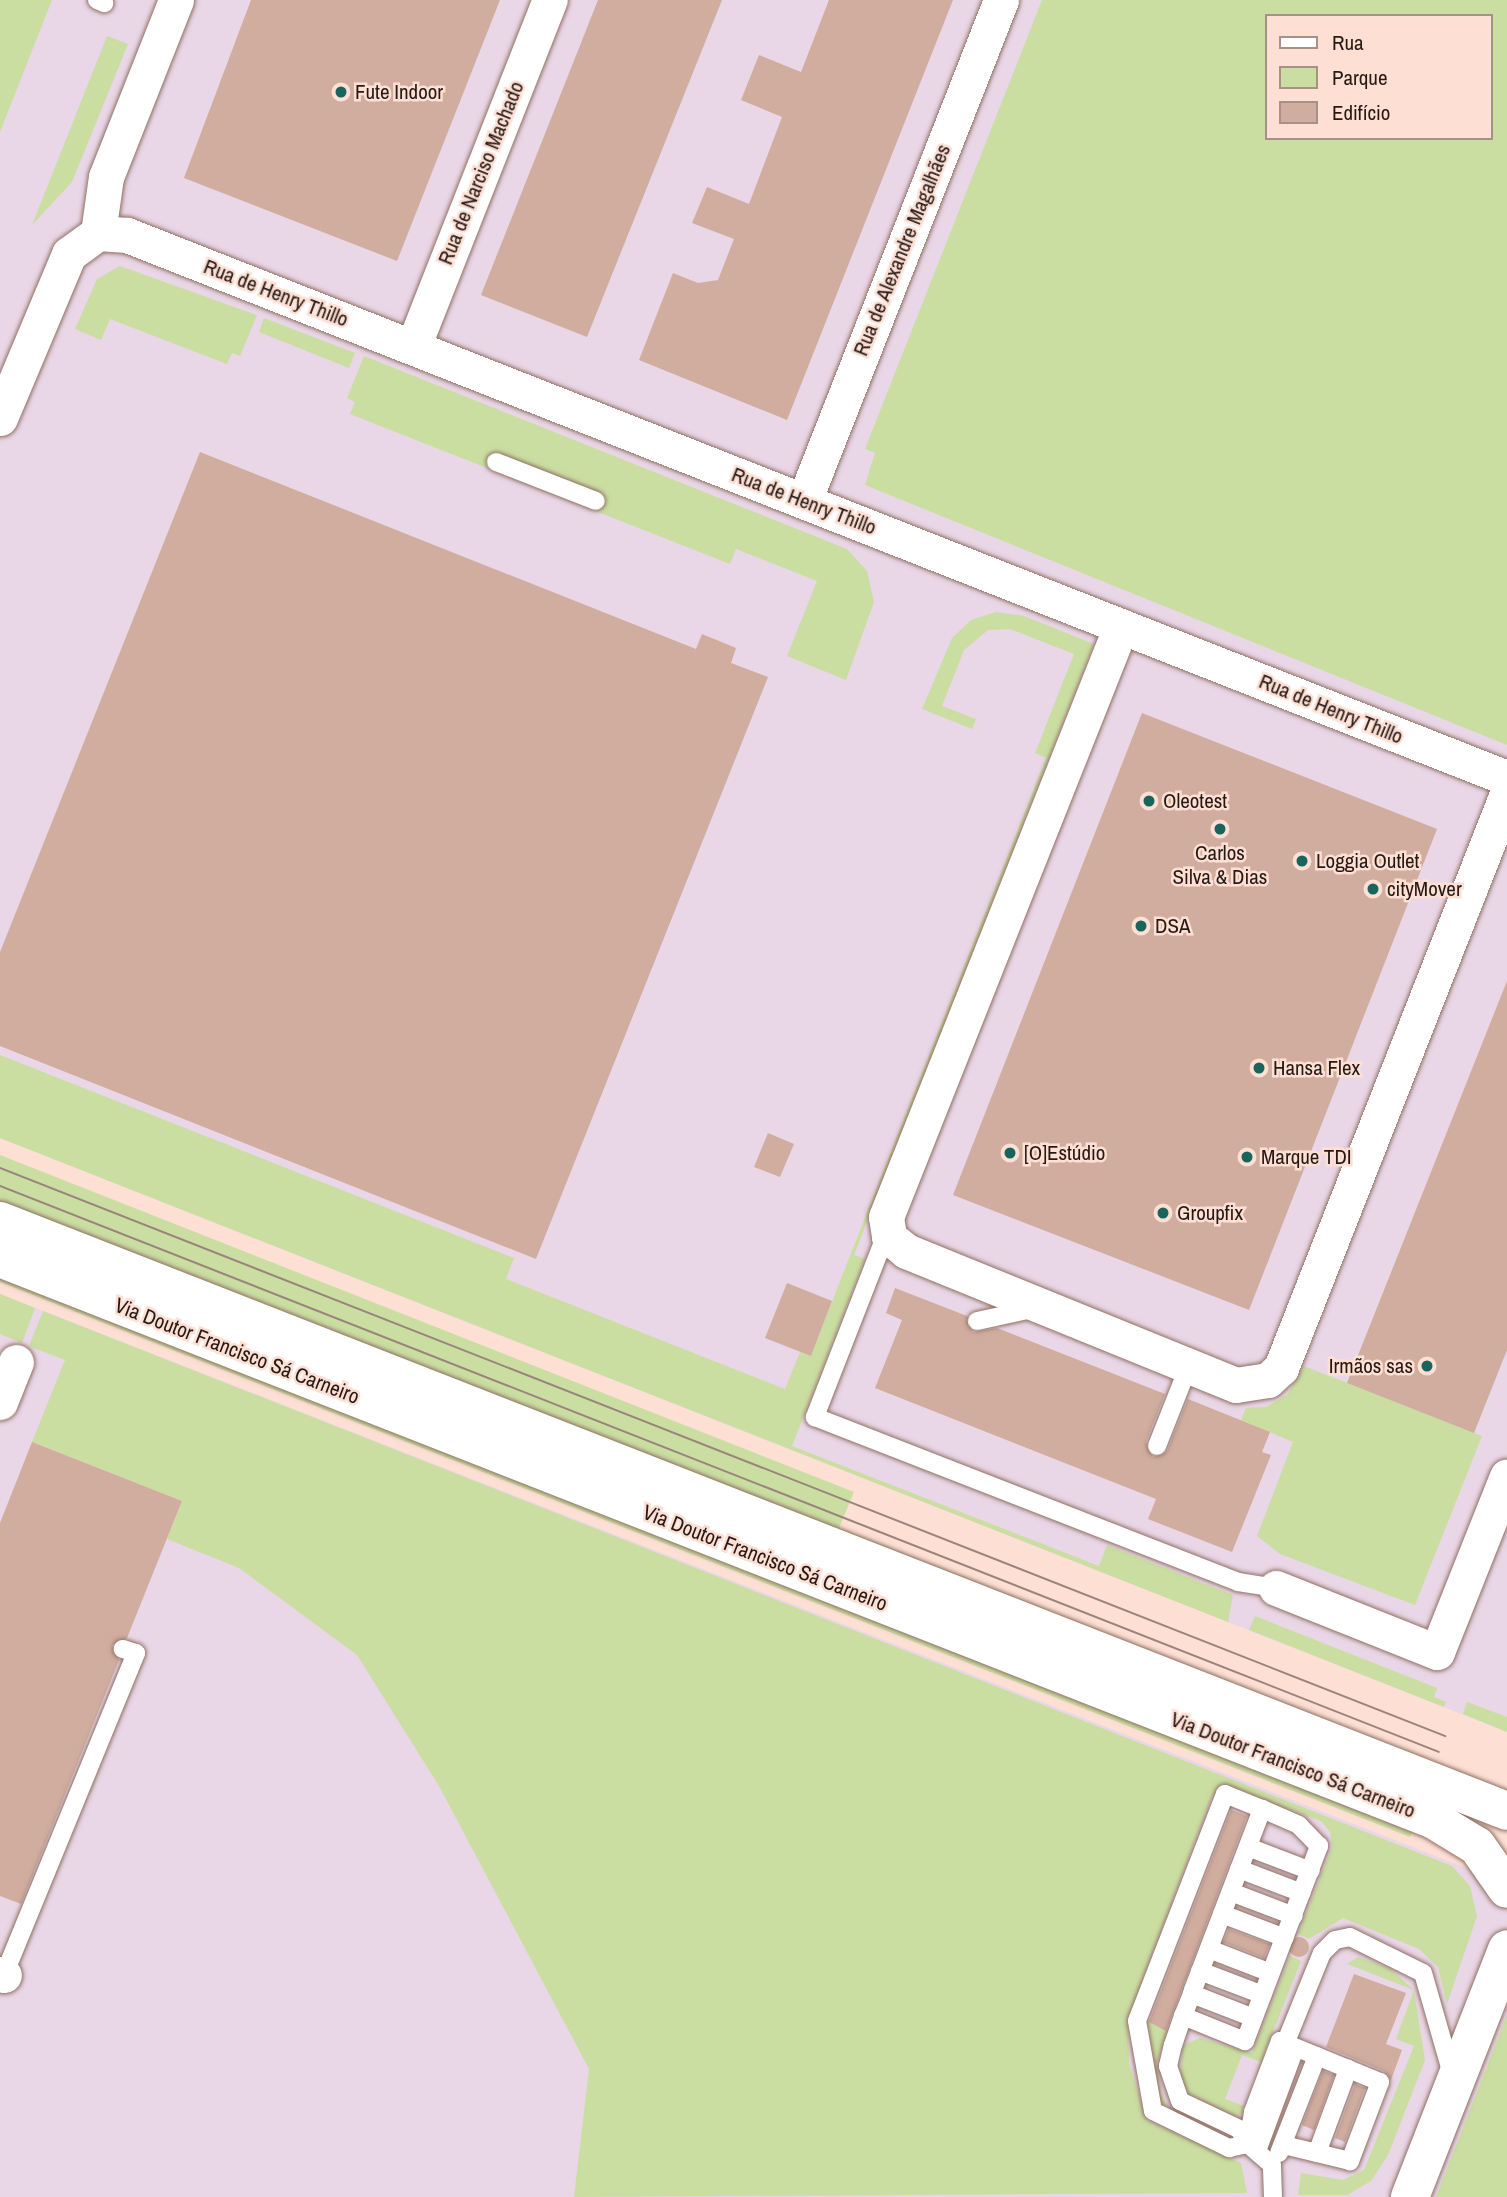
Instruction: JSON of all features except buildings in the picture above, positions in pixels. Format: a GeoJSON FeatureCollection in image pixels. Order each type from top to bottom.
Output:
{"type":"FeatureCollection","features":[{"type":"Feature","properties":{"kind":"main road","name":"Via Doutor Francisco Sá Carneiro"},"geometry":{"type":"LineString","coordinates":[[0,1221],[1446,1791],[1507,1811]]}},
{"type":"Feature","properties":{"kind":"main road","name":"Via Doutor Francisco Sá Carneiro"},"geometry":{"type":"LineString","coordinates":[[0,1258],[1434,1821],[1477,1846],[1507,1888]]}},
{"type":"Feature","properties":{"kind":"main road"},"geometry":{"type":"LineString","coordinates":[[1410,2197],[1507,1949]]}},
{"type":"Feature","properties":{"kind":"street"},"geometry":{"type":"LineString","coordinates":[[0,418],[58,272],[81,242],[98,233],[106,177],[176,0]]}},
{"type":"Feature","properties":{"kind":"street","name":"Rua de Narciso Machado"},"geometry":{"type":"LineString","coordinates":[[413,347],[550,0]]}},
{"type":"Feature","properties":{"kind":"street","name":"Rua de Alexandre Magalhães"},"geometry":{"type":"LineString","coordinates":[[804,501],[1001,0]]}},
{"type":"Feature","properties":{"kind":"street","name":"Rua de Henry Thillo"},"geometry":{"type":"LineString","coordinates":[[98,233],[127,235],[1507,778]]}},
{"type":"Feature","properties":{"kind":"street"},"geometry":{"type":"LineString","coordinates":[[1121,626],[886,1217],[887,1233],[906,1251],[1189,1366],[1252,1385],[1282,1368],[1507,794]]}},
{"type":"Feature","properties":{"kind":"street"},"geometry":{"type":"LineString","coordinates":[[0,1402],[16,1362]]}},
{"type":"Feature","properties":{"kind":"street"},"geometry":{"type":"LineString","coordinates":[[1276,1588],[1437,1651],[1507,1476]]}},
{"type":"Feature","properties":{"kind":"lane"},"geometry":{"type":"LineString","coordinates":[[496,462],[596,501]]}},
{"type":"Feature","properties":{"kind":"lane"},"geometry":{"type":"LineString","coordinates":[[887,1233],[815,1417],[1238,1582],[1276,1588]]}},
{"type":"Feature","properties":{"kind":"lane"},"geometry":{"type":"LineString","coordinates":[[978,1321],[1043,1306]]}},
{"type":"Feature","properties":{"kind":"lane"},"geometry":{"type":"LineString","coordinates":[[1157,1446],[1189,1366]]}},
{"type":"Feature","properties":{"kind":"lane"},"geometry":{"type":"LineString","coordinates":[[2,1975],[115,1689],[136,1653],[123,1648]]}},
{"type":"Feature","properties":{"kind":"lane"},"geometry":{"type":"LineString","coordinates":[[1183,2017],[1245,2040],[1311,1871],[1316,1838],[1262,1809],[1225,1794],[1137,2021],[1153,2111],[1229,2148],[1253,2147]]}},
{"type":"Feature","properties":{"kind":"lane"},"geometry":{"type":"LineString","coordinates":[[1262,1809],[1183,2017],[1168,2066],[1171,2088],[1180,2101],[1239,2129],[1272,2165],[1273,2197]]}},
{"type":"Feature","properties":{"kind":"lane"},"geometry":{"type":"LineString","coordinates":[[1248,1847],[1311,1871]]}},
{"type":"Feature","properties":{"kind":"lane"},"geometry":{"type":"LineString","coordinates":[[1239,1869],[1302,1893]]}},
{"type":"Feature","properties":{"kind":"lane"},"geometry":{"type":"LineString","coordinates":[[1231,1892],[1294,1916]]}},
{"type":"Feature","properties":{"kind":"lane"},"geometry":{"type":"LineString","coordinates":[[1222,1914],[1285,1938]]}},
{"type":"Feature","properties":{"kind":"lane"},"geometry":{"type":"LineString","coordinates":[[1290,2046],[1322,1953],[1335,1940],[1350,1937],[1423,1973],[1454,2084]]}},
{"type":"Feature","properties":{"kind":"lane"},"geometry":{"type":"LineString","coordinates":[[1209,1949],[1271,1973]]}},
{"type":"Feature","properties":{"kind":"lane"},"geometry":{"type":"LineString","coordinates":[[1200,1971],[1263,1995]]}},
{"type":"Feature","properties":{"kind":"lane"},"geometry":{"type":"LineString","coordinates":[[1192,1994],[1254,2018]]}},
{"type":"Feature","properties":{"kind":"lane"},"geometry":{"type":"LineString","coordinates":[[1253,2147],[1257,2101],[1280,2042],[1380,2082],[1350,2161],[1290,2146]]}},
{"type":"Feature","properties":{"kind":"lane"},"geometry":{"type":"LineString","coordinates":[[1272,2165],[1290,2146],[1322,2058]]}},
{"type":"Feature","properties":{"kind":"lane"},"geometry":{"type":"LineString","coordinates":[[1322,2154],[1354,2071]]}},
{"type":"Feature","properties":{"kind":"shaded area"},"geometry":{"type":"Polygon","coordinates":[[[0,0],[1507,0],[1507,1732],[0,1138],[0,0]]]}},
{"type":"Feature","properties":{"kind":"shaded area"},"geometry":{"type":"Polygon","coordinates":[[[0,1294],[1507,1884],[1507,2197],[0,2197],[0,1294]]]}},
{"type":"Feature","properties":{"kind":"green space"},"geometry":{"type":"Polygon","coordinates":[[[0,0],[52,0],[0,132],[0,0]]]}},
{"type":"Feature","properties":{"kind":"green space"},"geometry":{"type":"Polygon","coordinates":[[[1042,0],[1507,0],[1507,745],[865,485],[875,453],[865,449],[1042,0]]]}},
{"type":"Feature","properties":{"kind":"green space"},"geometry":{"type":"Polygon","coordinates":[[[107,36],[128,44],[72,182],[32,225],[107,36]]]}},
{"type":"Feature","properties":{"kind":"green space"},"geometry":{"type":"Polygon","coordinates":[[[120,266],[257,315],[240,356],[232,353],[227,364],[110,319],[101,340],[75,329],[97,279],[120,266]]]}},
{"type":"Feature","properties":{"kind":"green space"},"geometry":{"type":"Polygon","coordinates":[[[264,318],[355,353],[349,368],[259,332],[264,318]]]}},
{"type":"Feature","properties":{"kind":"green space"},"geometry":{"type":"Polygon","coordinates":[[[364,356],[847,549],[867,571],[874,602],[846,680],[787,656],[817,581],[736,549],[730,564],[593,510],[599,494],[492,470],[350,414],[355,402],[347,398],[364,356]]]}},
{"type":"Feature","properties":{"kind":"green space"},"geometry":{"type":"Polygon","coordinates":[[[996,612],[1024,616],[1094,644],[854,1255],[865,1259],[792,1446],[1099,1566],[1107,1545],[1233,1595],[1228,1622],[0,1138],[0,1055],[514,1258],[506,1279],[785,1389],[800,1352],[811,1355],[1046,758],[1035,753],[1074,654],[1010,629],[988,630],[964,650],[942,706],[976,719],[972,729],[922,709],[952,638],[971,620],[996,612]]]}},
{"type":"Feature","properties":{"kind":"green space"},"geometry":{"type":"Polygon","coordinates":[[[0,1155],[854,1492],[839,1528],[1442,1765],[0,1204],[0,1155]]]}},
{"type":"Feature","properties":{"kind":"green space"},"geometry":{"type":"Polygon","coordinates":[[[0,1274],[1413,1830],[1410,1837],[0,1282],[0,1274]]]}},
{"type":"Feature","properties":{"kind":"green space"},"geometry":{"type":"Polygon","coordinates":[[[0,1294],[35,1308],[22,1343],[0,1334],[0,1294]]]}},
{"type":"Feature","properties":{"kind":"green space"},"geometry":{"type":"Polygon","coordinates":[[[43,1311],[1452,1866],[1470,1886],[1477,1916],[1447,2004],[1438,1967],[1419,1949],[1343,1918],[1309,1939],[1298,1934],[1332,1847],[1330,1832],[1321,1821],[1225,1786],[1212,1796],[1128,2017],[1129,2063],[1147,2120],[1241,2163],[1247,2193],[574,2197],[589,2069],[439,1786],[357,1655],[239,1568],[167,1539],[182,1501],[32,1442],[65,1360],[29,1346],[43,1311]]]}},
{"type":"Feature","properties":{"kind":"green space"},"geometry":{"type":"Polygon","coordinates":[[[1304,1366],[1482,1436],[1415,1605],[1280,1554],[1257,1536],[1293,1442],[1241,1420],[1246,1408],[1266,1407],[1287,1395],[1304,1366]]]}},
{"type":"Feature","properties":{"kind":"green space"},"geometry":{"type":"Polygon","coordinates":[[[1255,1616],[1437,1688],[1434,1697],[1446,1702],[1444,1707],[1249,1630],[1255,1616]]]}},
{"type":"Feature","properties":{"kind":"green space"},"geometry":{"type":"Polygon","coordinates":[[[1467,1702],[1507,1717],[1507,1732],[1463,1714],[1467,1702]]]}},
{"type":"Feature","properties":{"kind":"green space"},"geometry":{"type":"Polygon","coordinates":[[[1290,1956],[1301,1961],[1261,2062],[1242,2055],[1225,2099],[1244,2106],[1241,2114],[1234,2116],[1189,2094],[1180,2079],[1183,2045],[1200,2038],[1252,2053],[1290,1956]]]}},
{"type":"Feature","properties":{"kind":"green space"},"geometry":{"type":"Polygon","coordinates":[[[1358,1957],[1389,1968],[1414,1990],[1347,1964],[1358,1957]]]}},
{"type":"Feature","properties":{"kind":"green space"},"geometry":{"type":"Polygon","coordinates":[[[1414,1990],[1425,2060],[1388,2155],[1371,2181],[1347,2195],[1298,2195],[1301,2173],[1343,2180],[1364,2170],[1414,2046],[1396,2039],[1414,1990]]]}},
{"type":"Feature","properties":{"kind":"green space"},"geometry":{"type":"Polygon","coordinates":[[[1507,2015],[1507,2197],[1436,2197],[1507,2015]]]}},
{"type":"Feature","properties":{"kind":"green space"},"geometry":{"type":"Polygon","coordinates":[[[1148,2022],[1169,2030],[1156,2064],[1161,2095],[1169,2107],[1228,2138],[1159,2102],[1148,2022]]]}},
{"type":"Feature","properties":{"kind":"tram line"},"geometry":{"type":"LineString","coordinates":[[0,1168],[1445,1736]]}},
{"type":"Feature","properties":{"kind":"tram line"},"geometry":{"type":"LineString","coordinates":[[0,1186],[1439,1752]]}},
{"type":"Feature","properties":{"kind":"place","name":"Fute Indoor"},"geometry":{"type":"Point","coordinates":[341,92]}},
{"type":"Feature","properties":{"kind":"place","name":"Oleotest"},"geometry":{"type":"Point","coordinates":[1149,801]}},
{"type":"Feature","properties":{"kind":"place","name":"Carlos Silva & Dias"},"geometry":{"type":"Point","coordinates":[1220,829]}},
{"type":"Feature","properties":{"kind":"place","name":"Loggia Outlet"},"geometry":{"type":"Point","coordinates":[1302,861]}},
{"type":"Feature","properties":{"kind":"place","name":"cityMover"},"geometry":{"type":"Point","coordinates":[1373,889]}},
{"type":"Feature","properties":{"kind":"place","name":"DSA"},"geometry":{"type":"Point","coordinates":[1141,926]}},
{"type":"Feature","properties":{"kind":"place","name":"Hansa Flex"},"geometry":{"type":"Point","coordinates":[1259,1068]}},
{"type":"Feature","properties":{"kind":"place","name":"[O]Estúdio"},"geometry":{"type":"Point","coordinates":[1010,1153]}},
{"type":"Feature","properties":{"kind":"place","name":"Marque TDI"},"geometry":{"type":"Point","coordinates":[1247,1157]}},
{"type":"Feature","properties":{"kind":"place","name":"Groupfix"},"geometry":{"type":"Point","coordinates":[1163,1213]}},
{"type":"Feature","properties":{"kind":"place","name":"Irmãos sas"},"geometry":{"type":"Point","coordinates":[1427,1366]}}]}
